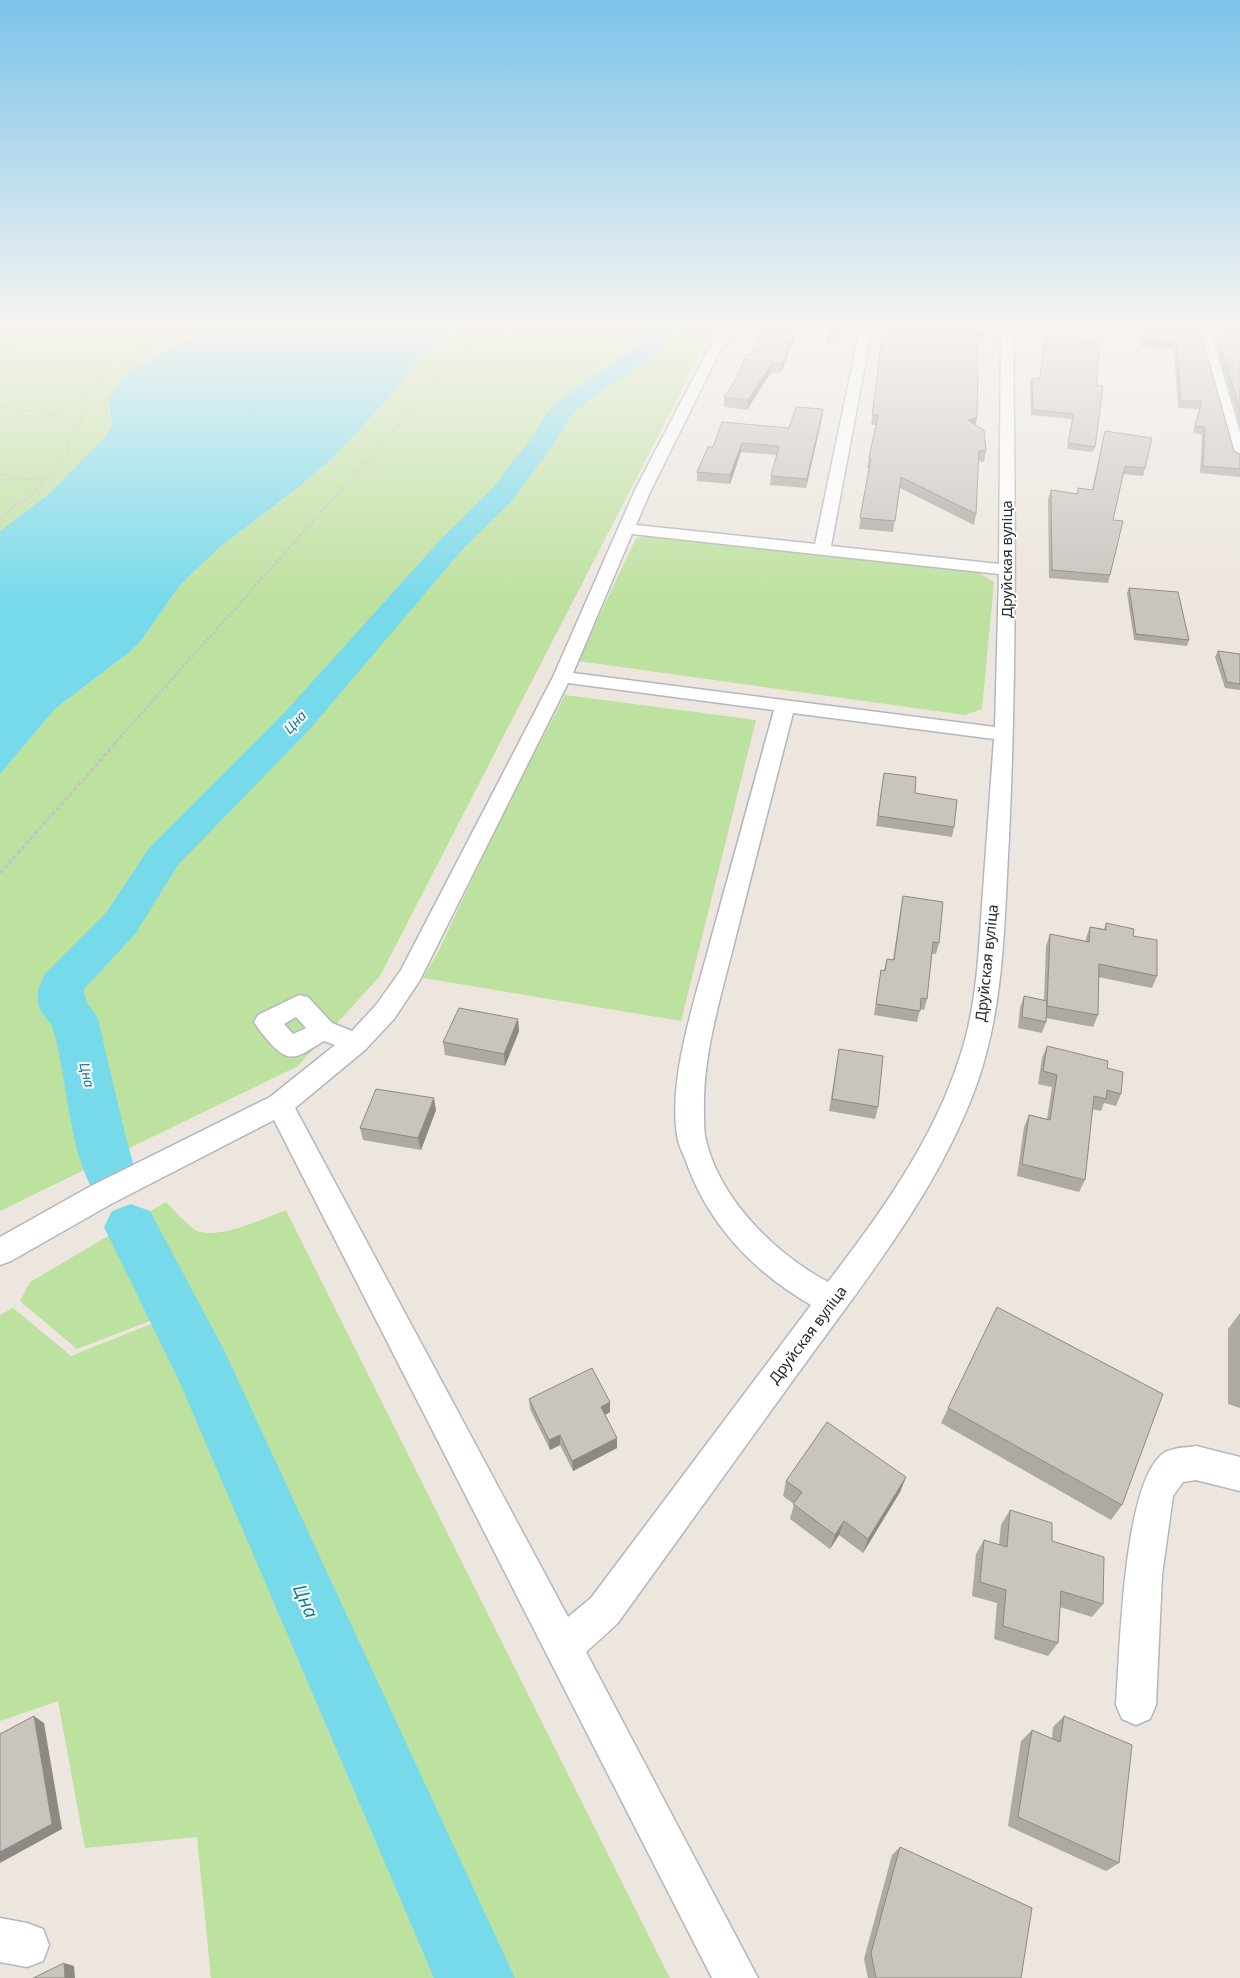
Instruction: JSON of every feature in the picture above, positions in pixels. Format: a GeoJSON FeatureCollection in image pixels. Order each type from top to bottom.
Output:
{"type":"FeatureCollection","features":[{"type":"Feature","properties":{"kind":"street"},"geometry":{"type":"LineString","coordinates":[[0,1252],[101,1195],[280,1105],[356,1042],[385,1012],[411,974],[562,677],[643,490],[679,418]]}},
{"type":"Feature","properties":{"kind":"street"},"geometry":{"type":"LineString","coordinates":[[822,551],[848,418]]}},
{"type":"Feature","properties":{"kind":"street","name":"Друйская вуліца"},"geometry":{"type":"LineString","coordinates":[[562,1647],[604,1611],[862,1263],[927,1160],[958,1097],[976,1047],[986,998],[990,964],[1004,734],[1007,418]]}},
{"type":"Feature","properties":{"kind":"street"},"geometry":{"type":"LineString","coordinates":[[1229,418],[1240,458]]}},
{"type":"Feature","properties":{"kind":"street"},"geometry":{"type":"LineString","coordinates":[[626,529],[1007,570]]}},
{"type":"Feature","properties":{"kind":"street"},"geometry":{"type":"LineString","coordinates":[[562,677],[1004,734]]}},
{"type":"Feature","properties":{"kind":"street"},"geometry":{"type":"LineString","coordinates":[[785,706],[701,1024],[690,1090],[692,1136],[708,1182],[737,1225],[761,1253],[795,1280],[833,1301]]}},
{"type":"Feature","properties":{"kind":"street"},"geometry":{"type":"LineString","coordinates":[[323,1030],[356,1042]]}},
{"type":"Feature","properties":{"kind":"street"},"geometry":{"type":"LineString","coordinates":[[280,1105],[736,1978]]}},
{"type":"Feature","properties":{"kind":"street"},"geometry":{"type":"LineString","coordinates":[[1136,1705],[1144,1575],[1156,1495],[1164,1477],[1174,1466],[1196,1463],[1240,1474]]}},
{"type":"Feature","properties":{"kind":"path"},"geometry":{"type":"LineString","coordinates":[[67,418],[81,422]]}},
{"type":"Feature","properties":{"kind":"path"},"geometry":{"type":"LineString","coordinates":[[0,518],[6,511],[31,496],[45,482],[68,452],[69,439],[81,422],[81,418]]}},
{"type":"Feature","properties":{"kind":"path"},"geometry":{"type":"LineString","coordinates":[[0,873],[405,418]]}},
{"type":"Feature","properties":{"kind":"path"},"geometry":{"type":"LineString","coordinates":[[0,480],[34,479],[45,482]]}},
{"type":"Feature","properties":{"kind":"green space"},"geometry":{"type":"Polygon","coordinates":[[[0,418],[111,418],[112,424],[106,436],[50,493],[0,531],[0,418]]]}},
{"type":"Feature","properties":{"kind":"green space"},"geometry":{"type":"Polygon","coordinates":[[[370,418],[667,418],[380,976],[298,1066],[0,1211],[0,774],[55,709],[131,651],[141,641],[180,585],[220,547],[300,486],[336,455],[370,418]]]}},
{"type":"Feature","properties":{"kind":"green space"},"geometry":{"type":"Polygon","coordinates":[[[659,535],[978,572],[994,582],[982,709],[965,715],[578,661],[636,538],[659,535]]]}},
{"type":"Feature","properties":{"kind":"green space"},"geometry":{"type":"Polygon","coordinates":[[[565,695],[756,720],[681,1021],[423,978],[438,952],[503,814],[565,695]]]}},
{"type":"Feature","properties":{"kind":"green space"},"geometry":{"type":"Polygon","coordinates":[[[166,1202],[194,1229],[207,1233],[218,1233],[242,1227],[286,1210],[670,1978],[484,1978],[472,1944],[184,1308],[77,1349],[20,1301],[30,1282],[166,1202]]]}},
{"type":"Feature","properties":{"kind":"green space"},"geometry":{"type":"Polygon","coordinates":[[[13,1308],[71,1356],[161,1320],[460,1978],[211,1978],[197,1837],[85,1848],[58,1701],[0,1721],[0,1315],[13,1308]]]}},
{"type":"Feature","properties":{"kind":"water"},"geometry":{"type":"Polygon","coordinates":[[[111,418],[370,418],[336,455],[300,486],[220,547],[180,585],[141,641],[131,651],[55,709],[0,774],[0,531],[50,493],[106,436],[112,424],[111,418]]]}},
{"type":"Feature","properties":{"kind":"building"},"geometry":{"type":"Polygon","coordinates":[[[792,418],[821,418],[807,479],[771,476],[779,446],[742,443],[730,475],[697,472],[708,447],[713,447],[722,422],[789,428],[792,418]]]}},
{"type":"Feature","properties":{"kind":"building"},"geometry":{"type":"Polygon","coordinates":[[[877,418],[973,418],[968,420],[984,430],[986,451],[979,451],[976,514],[901,477],[895,521],[860,518],[871,458],[869,458],[877,418]]]}},
{"type":"Feature","properties":{"kind":"building"},"geometry":{"type":"Polygon","coordinates":[[[1073,418],[1099,418],[1095,447],[1068,443],[1073,418]]]}},
{"type":"Feature","properties":{"kind":"building"},"geometry":{"type":"Polygon","coordinates":[[[1197,418],[1225,418],[1234,451],[1240,454],[1240,469],[1203,466],[1205,427],[1195,426],[1197,418]]]}},
{"type":"Feature","properties":{"kind":"building"},"geometry":{"type":"Polygon","coordinates":[[[1105,431],[1152,438],[1145,468],[1125,466],[1113,520],[1123,521],[1110,575],[1052,570],[1051,490],[1078,494],[1078,488],[1093,490],[1105,431]]]}},
{"type":"Feature","properties":{"kind":"building"},"geometry":{"type":"Polygon","coordinates":[[[1129,588],[1178,592],[1189,640],[1136,634],[1129,588]]]}},
{"type":"Feature","properties":{"kind":"building"},"geometry":{"type":"Polygon","coordinates":[[[1218,651],[1240,654],[1240,684],[1227,682],[1218,651]]]}},
{"type":"Feature","properties":{"kind":"building"},"geometry":{"type":"Polygon","coordinates":[[[884,773],[916,777],[915,793],[957,800],[954,827],[878,816],[884,773]]]}},
{"type":"Feature","properties":{"kind":"building"},"geometry":{"type":"Polygon","coordinates":[[[903,896],[943,902],[939,943],[933,942],[927,999],[921,998],[920,1011],[876,1004],[881,970],[885,971],[887,959],[894,960],[903,896]]]}},
{"type":"Feature","properties":{"kind":"building"},"geometry":{"type":"Polygon","coordinates":[[[1106,923],[1134,929],[1133,936],[1157,940],[1157,976],[1099,964],[1098,1015],[1047,1006],[1050,934],[1089,942],[1090,927],[1106,930],[1106,923]]]}},
{"type":"Feature","properties":{"kind":"building"},"geometry":{"type":"Polygon","coordinates":[[[1024,996],[1047,1001],[1046,1022],[1022,1017],[1024,996]]]}},
{"type":"Feature","properties":{"kind":"building"},"geometry":{"type":"Polygon","coordinates":[[[459,1008],[518,1019],[504,1054],[443,1042],[459,1008]]]}},
{"type":"Feature","properties":{"kind":"building"},"geometry":{"type":"Polygon","coordinates":[[[1047,1046],[1108,1061],[1107,1068],[1123,1072],[1121,1094],[1107,1090],[1106,1099],[1094,1096],[1085,1180],[1022,1164],[1029,1115],[1050,1120],[1057,1075],[1043,1071],[1047,1046]]]}},
{"type":"Feature","properties":{"kind":"building"},"geometry":{"type":"Polygon","coordinates":[[[839,1049],[883,1056],[878,1107],[832,1099],[839,1049]]]}},
{"type":"Feature","properties":{"kind":"building"},"geometry":{"type":"Polygon","coordinates":[[[376,1089],[434,1098],[418,1138],[360,1128],[376,1089]]]}},
{"type":"Feature","properties":{"kind":"building"},"geometry":{"type":"Polygon","coordinates":[[[997,1307],[1163,1394],[1122,1505],[948,1408],[997,1307]]]}},
{"type":"Feature","properties":{"kind":"building"},"geometry":{"type":"Polygon","coordinates":[[[592,1368],[610,1402],[601,1407],[617,1438],[572,1461],[560,1435],[549,1440],[529,1399],[592,1368]]]}},
{"type":"Feature","properties":{"kind":"building"},"geometry":{"type":"Polygon","coordinates":[[[827,1422],[906,1477],[868,1539],[844,1521],[835,1535],[793,1504],[802,1492],[786,1481],[827,1422]]]}},
{"type":"Feature","properties":{"kind":"building"},"geometry":{"type":"Polygon","coordinates":[[[1010,1510],[1052,1523],[1052,1541],[1104,1557],[1103,1604],[1061,1591],[1058,1643],[1003,1626],[1006,1590],[980,1582],[984,1540],[1007,1547],[1010,1510]]]}},
{"type":"Feature","properties":{"kind":"building"},"geometry":{"type":"Polygon","coordinates":[[[34,1716],[52,1824],[0,1852],[0,1734],[34,1716]]]}},
{"type":"Feature","properties":{"kind":"building"},"geometry":{"type":"Polygon","coordinates":[[[1064,1716],[1132,1745],[1119,1863],[1018,1817],[1032,1730],[1060,1742],[1064,1716]]]}},
{"type":"Feature","properties":{"kind":"building"},"geometry":{"type":"Polygon","coordinates":[[[900,1847],[1032,1908],[1021,1978],[876,1978],[871,1953],[900,1847]]]}},
{"type":"Feature","properties":{"kind":"building"},"geometry":{"type":"Polygon","coordinates":[[[64,1963],[65,1978],[33,1978],[64,1963]]]}},
{"type":"Feature","properties":{"kind":"waterway","name":"Цна"},"geometry":{"type":"LineString","coordinates":[[110,1174],[86,1078],[75,1020],[62,1007],[61,985],[121,923],[163,857],[297,721],[452,544],[501,496],[546,437],[555,418]]}},
{"type":"Feature","properties":{"kind":"waterway","name":"Цна"},"geometry":{"type":"LineString","coordinates":[[131,1227],[203,1369],[475,1978]]}}]}
